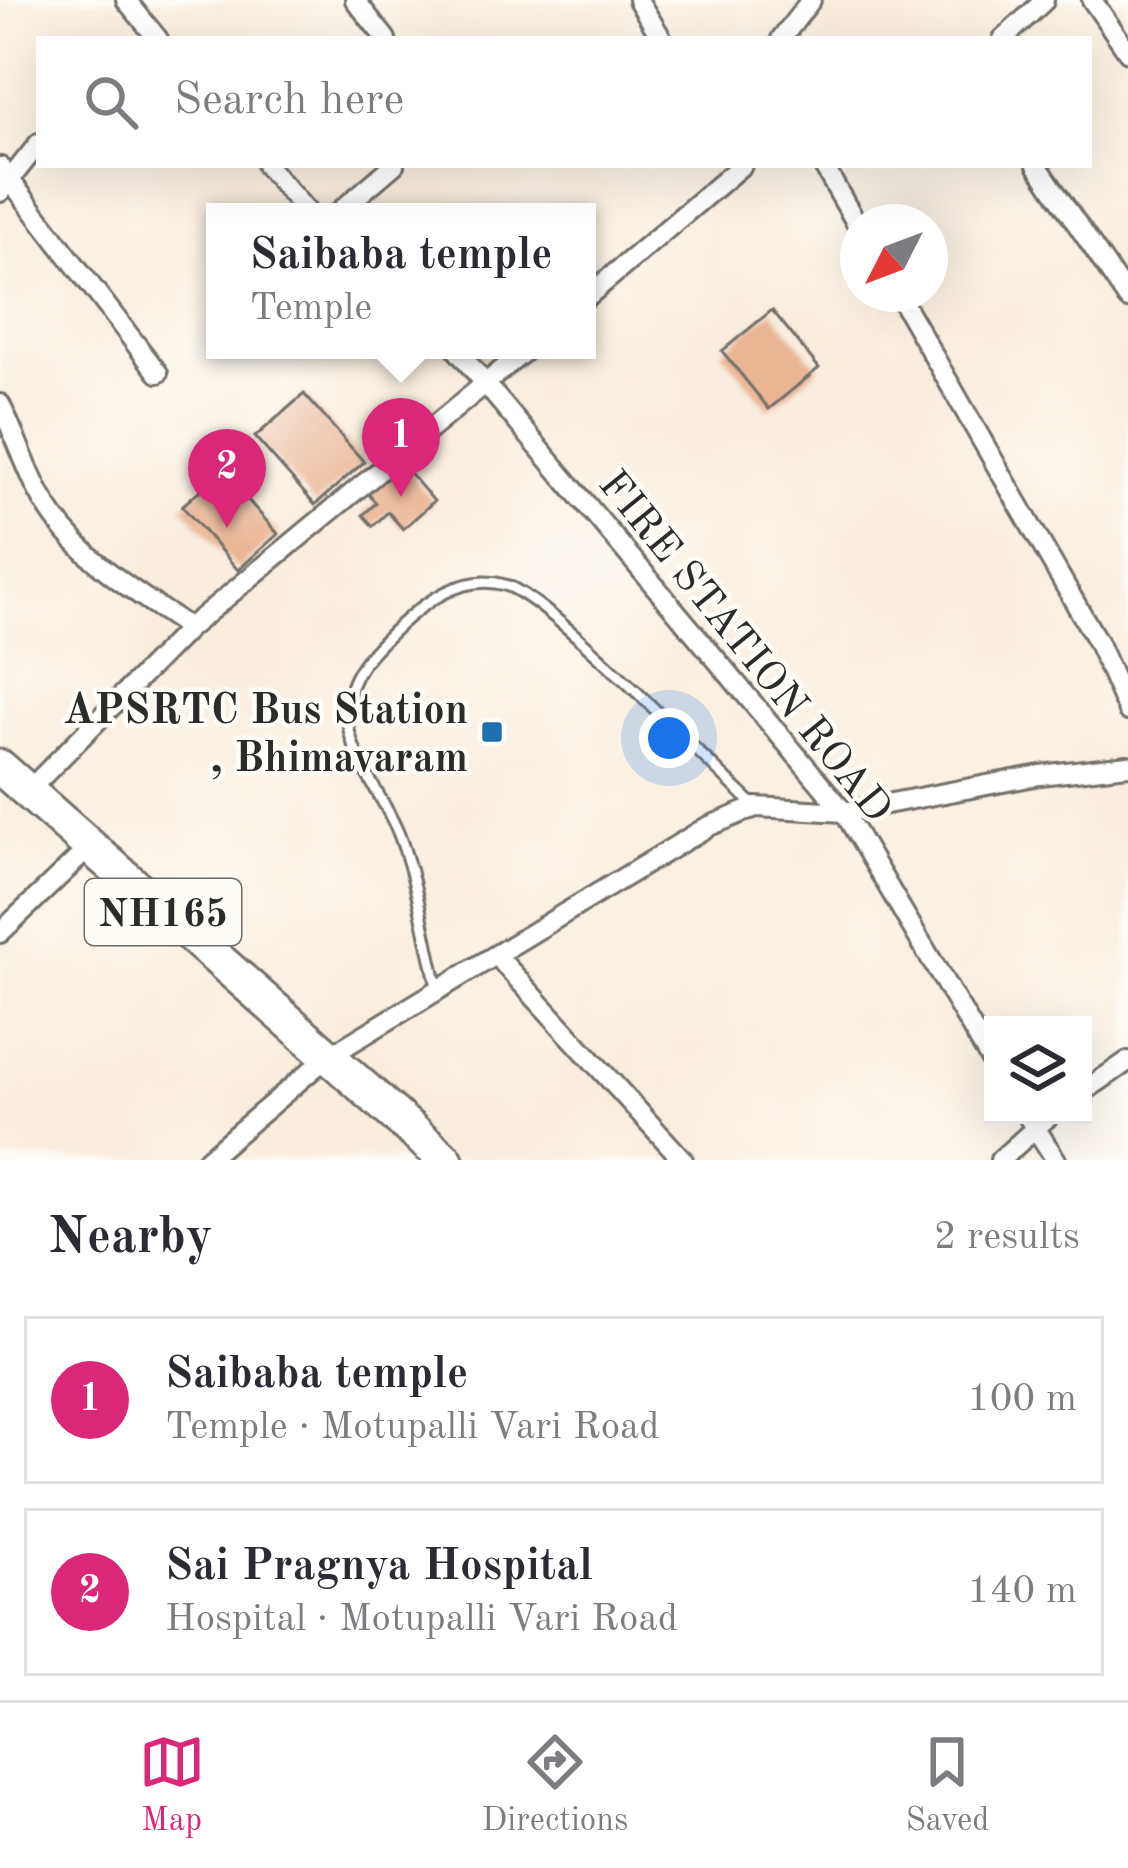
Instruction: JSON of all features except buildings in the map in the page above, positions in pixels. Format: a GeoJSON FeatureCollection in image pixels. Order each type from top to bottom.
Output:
{"type":"FeatureCollection","features":[{"type":"Feature","properties":{"kind":"highway","name":"NH165"},"geometry":{"type":"LineString","coordinates":[[9,779],[446,1160]]}},
{"type":"Feature","properties":{"kind":"street"},"geometry":{"type":"LineString","coordinates":[[126,0],[156,36]]}},
{"type":"Feature","properties":{"kind":"street"},"geometry":{"type":"LineString","coordinates":[[355,0],[384,36]]}},
{"type":"Feature","properties":{"kind":"street"},"geometry":{"type":"LineString","coordinates":[[638,0],[660,36]]}},
{"type":"Feature","properties":{"kind":"street"},"geometry":{"type":"LineString","coordinates":[[783,36],[811,0]]}},
{"type":"Feature","properties":{"kind":"street"},"geometry":{"type":"LineString","coordinates":[[1092,0],[1128,52]]}},
{"type":"Feature","properties":{"kind":"street"},"geometry":{"type":"LineString","coordinates":[[1006,36],[1043,1]]}},
{"type":"Feature","properties":{"kind":"street"},"geometry":{"type":"LineString","coordinates":[[130,36],[143,21]]}},
{"type":"Feature","properties":{"kind":"street"},"geometry":{"type":"LineString","coordinates":[[36,146],[4,180],[158,373]]}},
{"type":"Feature","properties":{"kind":"street"},"geometry":{"type":"LineString","coordinates":[[269,168],[299,203]]}},
{"type":"Feature","properties":{"kind":"street"},"geometry":{"type":"LineString","coordinates":[[350,203],[390,168]]}},
{"type":"Feature","properties":{"kind":"street"},"geometry":{"type":"LineString","coordinates":[[596,289],[737,168]]}},
{"type":"Feature","properties":{"kind":"street"},"geometry":{"type":"LineString","coordinates":[[825,168],[845,204]]}},
{"type":"Feature","properties":{"kind":"street"},"geometry":{"type":"LineString","coordinates":[[1039,168],[1126,294]]}},
{"type":"Feature","properties":{"kind":"street"},"geometry":{"type":"LineString","coordinates":[[908,312],[1097,641],[1128,711]]}},
{"type":"Feature","properties":{"kind":"street","name":"FIRE STATION ROAD"},"geometry":{"type":"LineString","coordinates":[[466,359],[844,812],[984,1049]]}},
{"type":"Feature","properties":{"kind":"street"},"geometry":{"type":"LineString","coordinates":[[9,779],[515,359]]}},
{"type":"Feature","properties":{"kind":"street"},"geometry":{"type":"LineString","coordinates":[[0,404],[34,485],[66,535],[97,566],[189,628]]}},
{"type":"Feature","properties":{"kind":"street"},"geometry":{"type":"LineString","coordinates":[[206,1160],[326,1058],[707,827],[756,807],[844,812],[1040,776],[1128,766]]}},
{"type":"Feature","properties":{"kind":"street"},"geometry":{"type":"LineString","coordinates":[[0,932],[90,847]]}},
{"type":"Feature","properties":{"kind":"street"},"geometry":{"type":"LineString","coordinates":[[496,955],[683,1160]]}},
{"type":"Feature","properties":{"kind":"street"},"geometry":{"type":"LineString","coordinates":[[1092,1086],[1128,1060]]}},
{"type":"Feature","properties":{"kind":"street"},"geometry":{"type":"LineString","coordinates":[[1000,1160],[1032,1124]]}},
{"type":"Feature","properties":{"kind":"street"},"geometry":{"type":"LineString","coordinates":[[1039,1124],[1056,1160]]}},
{"type":"Feature","properties":{"kind":"lane"},"geometry":{"type":"LineString","coordinates":[[438,990],[401,839],[360,758],[347,719],[349,687],[363,663],[431,597],[482,582],[508,585],[548,612],[756,807]]}},
{"type":"Feature","properties":{"kind":"place","name":"Saibaba temple"},"geometry":{"type":"Point","coordinates":[401,497]}},
{"type":"Feature","properties":{"kind":"place","name":"Sai Pragnya Hospital"},"geometry":{"type":"Point","coordinates":[227,528]}},
{"type":"Feature","properties":{"kind":"place","name":"APSRTC Bus Station , Bhimavaram"},"geometry":{"type":"Point","coordinates":[492,732]}}]}
